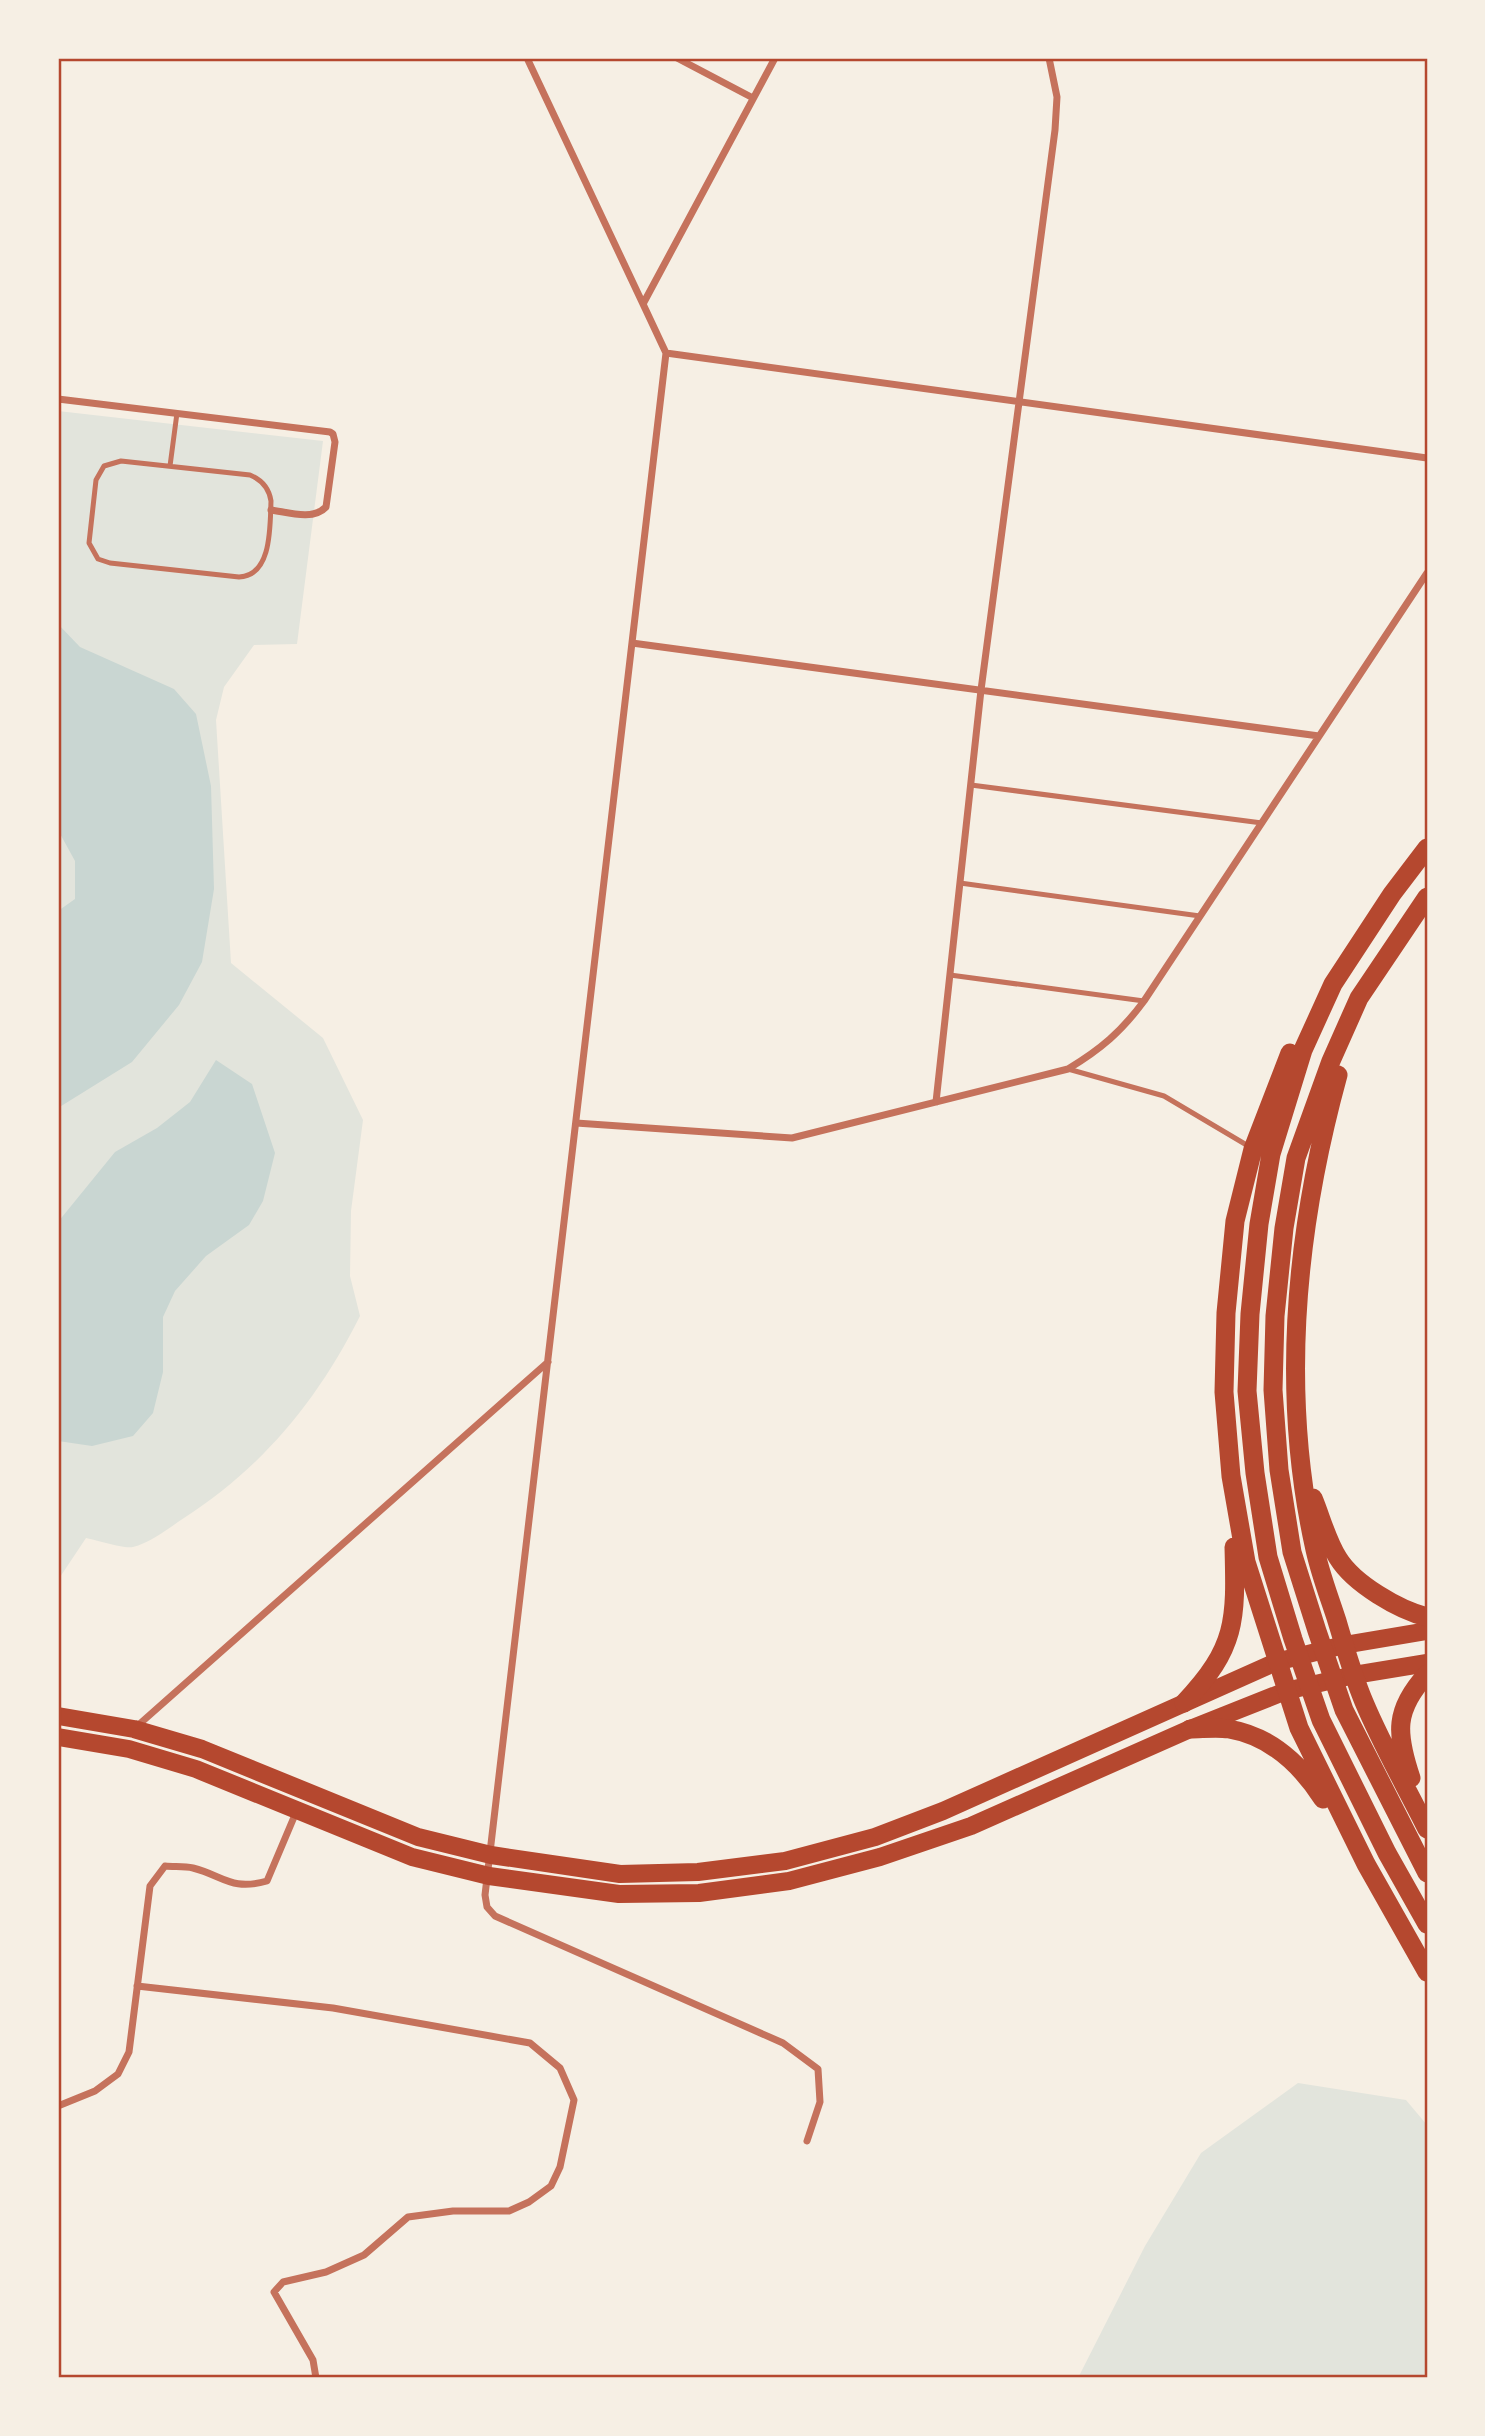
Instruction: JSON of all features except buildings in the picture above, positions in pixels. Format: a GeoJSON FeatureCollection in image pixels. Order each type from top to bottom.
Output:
{"type":"FeatureCollection","features":[{"type":"Feature","properties":{"kind":"highway"},"geometry":{"type":"LineString","coordinates":[[1184,1703],[1205,1681],[1217,1663],[1229,1638],[1235,1604],[1231,1476],[1224,1392],[1226,1313],[1236,1222],[1262,1151],[1293,1047],[1392,894],[1427,848]]}},
{"type":"Feature","properties":{"kind":"highway"},"geometry":{"type":"LineString","coordinates":[[1427,897],[1359,998],[1331,1061],[1296,1158],[1284,1228],[1275,1316],[1273,1390],[1279,1470],[1292,1552],[1344,1710],[1427,1873]]}},
{"type":"Feature","properties":{"kind":"highway"},"geometry":{"type":"LineString","coordinates":[[1359,998],[1333,1091],[1305,1231],[1296,1317],[1294,1390],[1301,1467],[1314,1547],[1364,1702],[1427,1829]]}},
{"type":"Feature","properties":{"kind":"highway"},"geometry":{"type":"LineString","coordinates":[[1262,1151],[1247,1391],[1255,1473],[1268,1557],[1321,1720],[1387,1853],[1427,1924]]}},
{"type":"Feature","properties":{"kind":"highway"},"geometry":{"type":"LineString","coordinates":[[1301,1467],[1339,1559],[1371,1591],[1413,1614],[1427,1617]]}},
{"type":"Feature","properties":{"kind":"highway"},"geometry":{"type":"LineString","coordinates":[[1231,1476],[1246,1562],[1299,1728],[1366,1864],[1427,1972]]}},
{"type":"Feature","properties":{"kind":"highway"},"geometry":{"type":"LineString","coordinates":[[1427,1674],[1402,1709],[1401,1731],[1405,1761],[1427,1829]]}},
{"type":"Feature","properties":{"kind":"highway"},"geometry":{"type":"LineString","coordinates":[[1190,1729],[1228,1729],[1263,1740],[1289,1757],[1312,1782],[1366,1864]]}},
{"type":"Feature","properties":{"kind":"main road"},"geometry":{"type":"LineString","coordinates":[[58,1716],[134,1729],[202,1749],[418,1837],[491,1855],[620,1874],[698,1872],[785,1861],[875,1837],[943,1811],[1276,1661],[1344,1645],[1427,1631]]}},
{"type":"Feature","properties":{"kind":"main road"},"geometry":{"type":"LineString","coordinates":[[58,1737],[129,1749],[196,1769],[412,1857],[489,1876],[619,1894],[699,1892],[789,1881],[880,1857],[971,1826],[1190,1729],[1286,1691],[1354,1675],[1427,1663]]}},
{"type":"Feature","properties":{"kind":"street"},"geometry":{"type":"LineString","coordinates":[[527,58],[666,352],[485,1895],[487,1907],[495,1916],[783,2043],[818,2069],[820,2102],[807,2141]]}},
{"type":"Feature","properties":{"kind":"street"},"geometry":{"type":"LineString","coordinates":[[677,58],[753,99]]}},
{"type":"Feature","properties":{"kind":"street"},"geometry":{"type":"LineString","coordinates":[[643,304],[775,58]]}},
{"type":"Feature","properties":{"kind":"street"},"geometry":{"type":"LineString","coordinates":[[936,1102],[981,690],[1057,114],[1055,81],[1049,58]]}},
{"type":"Feature","properties":{"kind":"street"},"geometry":{"type":"LineString","coordinates":[[666,352],[1427,458]]}},
{"type":"Feature","properties":{"kind":"street"},"geometry":{"type":"LineString","coordinates":[[58,398],[325,430],[333,434],[335,442],[326,507],[322,512],[312,515],[271,510]]}},
{"type":"Feature","properties":{"kind":"street"},"geometry":{"type":"LineString","coordinates":[[576,1123],[792,1138],[1068,1069],[1112,1040],[1144,1001],[1427,573]]}},
{"type":"Feature","properties":{"kind":"street"},"geometry":{"type":"LineString","coordinates":[[632,643],[1319,736]]}},
{"type":"Feature","properties":{"kind":"street"},"geometry":{"type":"LineString","coordinates":[[134,1729],[548,1361]]}},
{"type":"Feature","properties":{"kind":"street"},"geometry":{"type":"LineString","coordinates":[[58,2106],[95,2091],[118,2074],[129,2052],[150,1886],[165,1866],[192,1868],[222,1881],[248,1886],[267,1881],[297,1810]]}},
{"type":"Feature","properties":{"kind":"street"},"geometry":{"type":"LineString","coordinates":[[137,1986],[333,2008],[530,2043],[561,2068],[574,2100],[561,2167],[551,2186],[530,2202],[509,2211],[453,2211],[408,2217],[364,2255],[326,2272],[283,2282],[274,2292],[313,2360],[316,2378]]}},
{"type":"Feature","properties":{"kind":"lane"},"geometry":{"type":"LineString","coordinates":[[170,466],[177,413]]}},
{"type":"Feature","properties":{"kind":"lane"},"geometry":{"type":"LineString","coordinates":[[121,461],[170,466],[256,478],[262,482],[270,494],[271,510],[263,563],[256,573],[245,577],[110,563],[98,559],[89,543],[96,480],[101,470],[110,463],[121,461]]}},
{"type":"Feature","properties":{"kind":"lane"},"geometry":{"type":"LineString","coordinates":[[971,785],[1262,823]]}},
{"type":"Feature","properties":{"kind":"lane"},"geometry":{"type":"LineString","coordinates":[[960,883],[1200,916]]}},
{"type":"Feature","properties":{"kind":"lane"},"geometry":{"type":"LineString","coordinates":[[950,975],[1144,1001]]}},
{"type":"Feature","properties":{"kind":"lane"},"geometry":{"type":"LineString","coordinates":[[1068,1069],[1164,1096],[1262,1151]]}},
{"type":"Feature","properties":{"kind":"shaded area"},"geometry":{"type":"Polygon","coordinates":[[[58,411],[323,441],[297,644],[254,645],[224,687],[216,720],[231,963],[323,1038],[363,1120],[351,1211],[350,1276],[360,1316],[326,1376],[286,1430],[239,1477],[212,1498],[159,1535],[133,1547],[86,1538],[58,1580],[58,411]]]}},
{"type":"Feature","properties":{"kind":"shaded area"},"geometry":{"type":"Polygon","coordinates":[[[58,624],[80,647],[174,689],[196,714],[211,786],[214,889],[202,962],[179,1005],[132,1062],[58,1108],[58,911],[75,899],[75,861],[58,830],[58,624]]]}},
{"type":"Feature","properties":{"kind":"shaded area"},"geometry":{"type":"Polygon","coordinates":[[[216,1060],[252,1084],[275,1153],[263,1201],[249,1225],[206,1256],[175,1291],[163,1317],[163,1372],[153,1413],[133,1436],[92,1446],[58,1441],[58,1222],[115,1152],[157,1128],[190,1102],[216,1060]]]}},
{"type":"Feature","properties":{"kind":"shaded area"},"geometry":{"type":"Polygon","coordinates":[[[1298,2083],[1406,2100],[1427,2125],[1427,2378],[1078,2378],[1145,2246],[1201,2153],[1298,2083]]]}}]}
